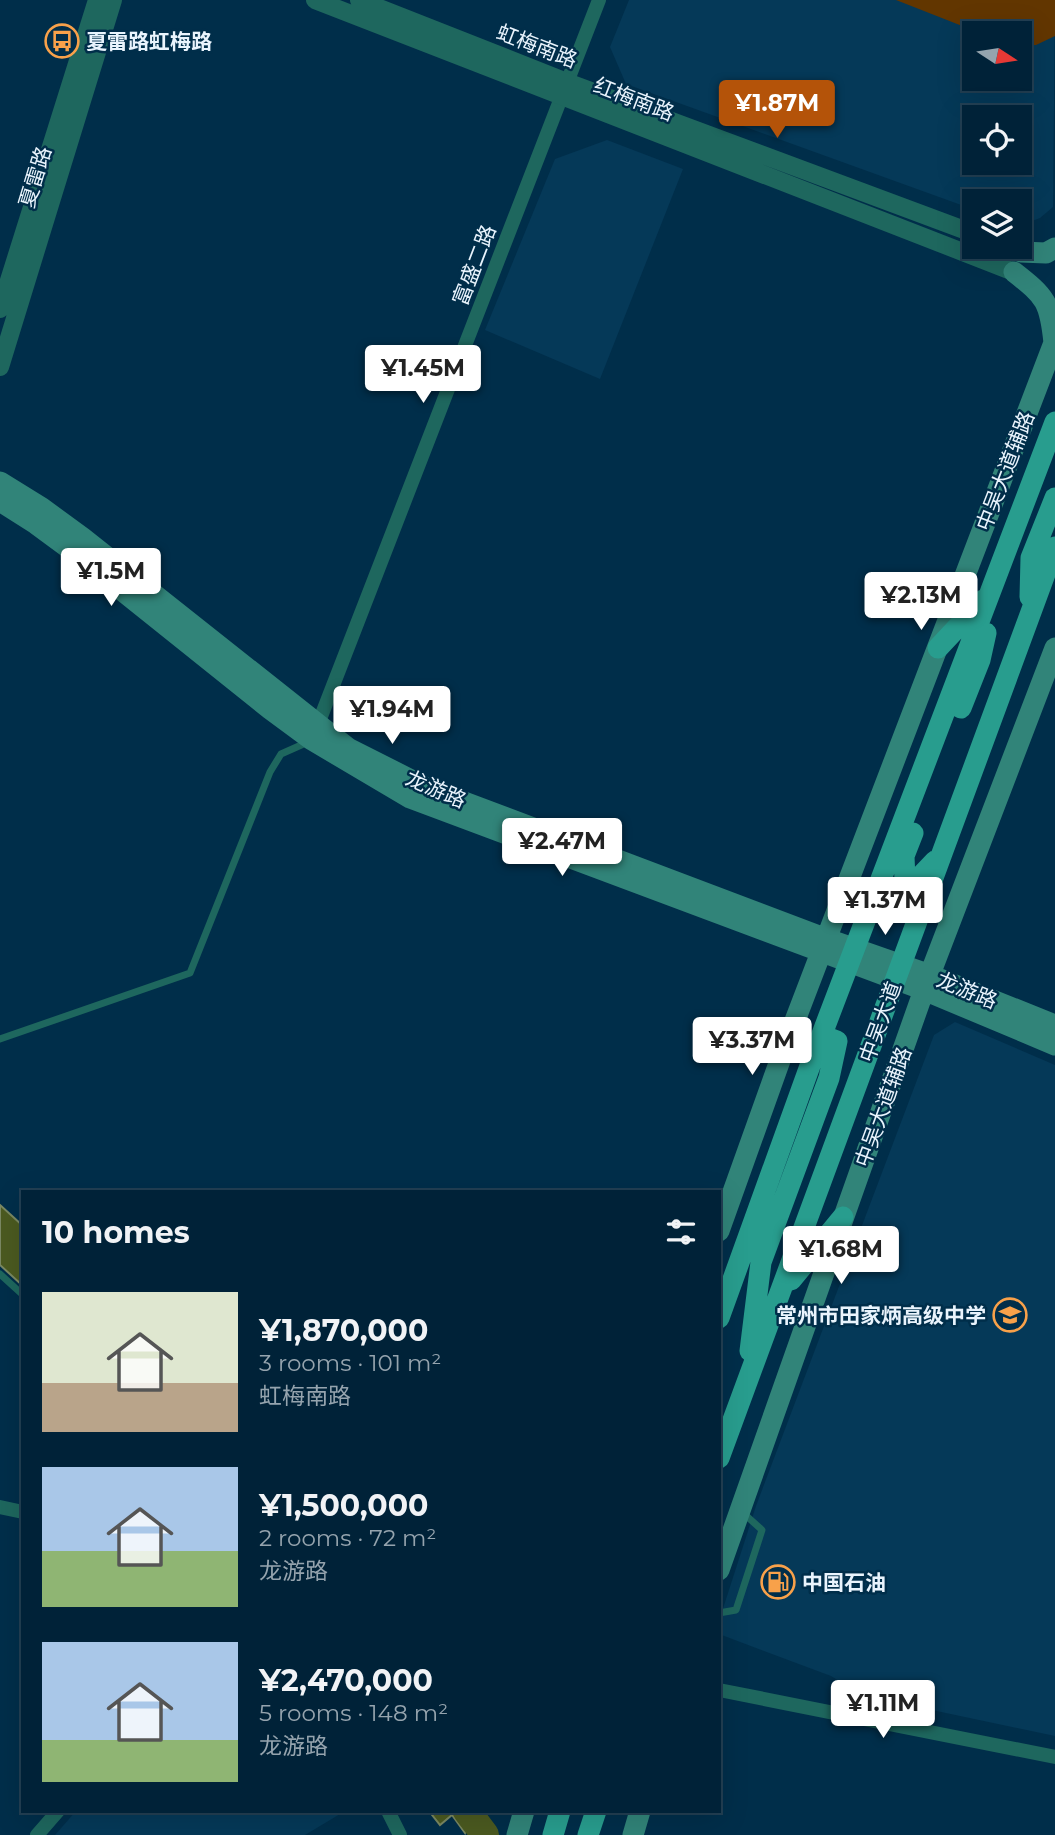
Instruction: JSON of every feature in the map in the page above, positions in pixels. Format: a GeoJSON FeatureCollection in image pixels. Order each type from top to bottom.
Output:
{"type":"FeatureCollection","features":[{"type":"Feature","properties":{"kind":"main road"},"geometry":{"type":"LineString","coordinates":[[1032,251],[1046,253],[1055,248]]}},
{"type":"Feature","properties":{"kind":"main road"},"geometry":{"type":"LineString","coordinates":[[1014,272],[1039,292],[1051,312],[1055,342]]}},
{"type":"Feature","properties":{"kind":"main road","name":"中吴大道辅路"},"geometry":{"type":"LineString","coordinates":[[721,1226],[824,946],[1055,342]]}},
{"type":"Feature","properties":{"kind":"main road"},"geometry":{"type":"LineString","coordinates":[[721,1312],[811,1063],[1055,422]]}},
{"type":"Feature","properties":{"kind":"main road","name":"龙游路"},"geometry":{"type":"LineString","coordinates":[[0,482],[43,508],[83,538],[315,733]]}},
{"type":"Feature","properties":{"kind":"main road"},"geometry":{"type":"LineString","coordinates":[[1029,617],[1031,558],[1055,498]]}},
{"type":"Feature","properties":{"kind":"main road","name":"龙游路"},"geometry":{"type":"LineString","coordinates":[[0,501],[74,552],[177,633],[241,688],[315,733],[428,788],[824,946],[1055,1025]]}},
{"type":"Feature","properties":{"kind":"main road","name":"中吴大道"},"geometry":{"type":"LineString","coordinates":[[721,1453],[1055,547]]}},
{"type":"Feature","properties":{"kind":"main road"},"geometry":{"type":"LineString","coordinates":[[942,854],[914,883],[905,881],[904,856],[980,660],[1000,565]]}},
{"type":"Feature","properties":{"kind":"main road"},"geometry":{"type":"LineString","coordinates":[[1014,659],[1055,585]]}},
{"type":"Feature","properties":{"kind":"main road"},"geometry":{"type":"LineString","coordinates":[[937,648],[990,593]]}},
{"type":"Feature","properties":{"kind":"main road","name":"中吴大道辅路"},"geometry":{"type":"LineString","coordinates":[[721,1564],[927,982],[1055,648]]}},
{"type":"Feature","properties":{"kind":"main road","name":"龙游路"},"geometry":{"type":"LineString","coordinates":[[927,982],[1055,1045]]}},
{"type":"Feature","properties":{"kind":"main road"},"geometry":{"type":"LineString","coordinates":[[745,1388],[761,1262],[828,1079],[837,1041],[829,1038],[811,1063]]}},
{"type":"Feature","properties":{"kind":"main road"},"geometry":{"type":"LineString","coordinates":[[780,1292],[844,1217]]}},
{"type":"Feature","properties":{"kind":"main road"},"geometry":{"type":"LineString","coordinates":[[553,1835],[559,1813]]}},
{"type":"Feature","properties":{"kind":"main road"},"geometry":{"type":"LineString","coordinates":[[578,1835],[583,1813]]}},
{"type":"Feature","properties":{"kind":"main road"},"geometry":{"type":"LineString","coordinates":[[588,1835],[595,1813]]}},
{"type":"Feature","properties":{"kind":"main road"},"geometry":{"type":"LineString","coordinates":[[633,1835],[639,1813]]}},
{"type":"Feature","properties":{"kind":"street","name":"夏雷路"},"geometry":{"type":"LineString","coordinates":[[0,309],[97,0]]}},
{"type":"Feature","properties":{"kind":"street","name":"夏雷路"},"geometry":{"type":"LineString","coordinates":[[0,367],[113,0]]}},
{"type":"Feature","properties":{"kind":"street","name":"红梅南路"},"geometry":{"type":"LineString","coordinates":[[315,0],[564,89],[1014,272]]}},
{"type":"Feature","properties":{"kind":"street","name":"虹梅南路"},"geometry":{"type":"LineString","coordinates":[[359,0],[564,89],[962,229]]}},
{"type":"Feature","properties":{"kind":"street","name":"富盛二路"},"geometry":{"type":"LineString","coordinates":[[315,733],[599,0]]}},
{"type":"Feature","properties":{"kind":"street"},"geometry":{"type":"LineString","coordinates":[[0,1507],[21,1512]]}},
{"type":"Feature","properties":{"kind":"street"},"geometry":{"type":"LineString","coordinates":[[721,1690],[1055,1757]]}},
{"type":"Feature","properties":{"kind":"street"},"geometry":{"type":"LineString","coordinates":[[37,1835],[56,1813]]}},
{"type":"Feature","properties":{"kind":"street"},"geometry":{"type":"LineString","coordinates":[[389,1813],[400,1835]]}},
{"type":"Feature","properties":{"kind":"lane"},"geometry":{"type":"LineString","coordinates":[[0,1039],[190,973],[270,772],[281,754],[315,733]]}},
{"type":"Feature","properties":{"kind":"lane"},"geometry":{"type":"LineString","coordinates":[[0,1274],[21,1293]]}},
{"type":"Feature","properties":{"kind":"lane"},"geometry":{"type":"LineString","coordinates":[[721,1613],[736,1610],[762,1530],[740,1510]]}},
{"type":"Feature","properties":{"kind":"shaded area"},"geometry":{"type":"Polygon","coordinates":[[[629,0],[1055,0],[1053,207],[1032,221],[1032,189],[962,189],[962,205],[626,84],[610,47],[629,0]]]}},
{"type":"Feature","properties":{"kind":"shaded area"},"geometry":{"type":"Polygon","coordinates":[[[896,0],[1055,0],[1055,36],[1036,45],[1032,45],[1032,21],[962,21],[962,26],[896,0]]]}},
{"type":"Feature","properties":{"kind":"shaded area"},"geometry":{"type":"Polygon","coordinates":[[[607,140],[683,169],[600,379],[485,330],[555,159],[607,140]]]}},
{"type":"Feature","properties":{"kind":"shaded area"},"geometry":{"type":"Polygon","coordinates":[[[955,1022],[1055,1065],[1055,1736],[861,1695],[831,1676],[721,1635],[721,1615],[756,1506],[934,1035],[955,1022]]]}},
{"type":"Feature","properties":{"kind":"shaded area"},"geometry":{"type":"Polygon","coordinates":[[[0,1205],[21,1224],[21,1284],[0,1265],[0,1205]]]}},
{"type":"Feature","properties":{"kind":"shaded area"},"geometry":{"type":"Polygon","coordinates":[[[74,1813],[342,1813],[305,1835],[55,1835],[74,1813]]]}},
{"type":"Feature","properties":{"kind":"shaded area"},"geometry":{"type":"Polygon","coordinates":[[[431,1813],[472,1813],[465,1833],[452,1815],[440,1825],[431,1813]]]}},
{"type":"Feature","properties":{"kind":"waterway"},"geometry":{"type":"LineString","coordinates":[[468,1813],[485,1835]]}},
{"type":"Feature","properties":{"kind":"place","name":"夏雷路虹梅路"},"geometry":{"type":"Point","coordinates":[62,41]}},
{"type":"Feature","properties":{"kind":"place","name":"常州市田家炳高级中学"},"geometry":{"type":"Point","coordinates":[1010,1315]}},
{"type":"Feature","properties":{"kind":"place","name":"中国石油"},"geometry":{"type":"Point","coordinates":[778,1582]}}]}
